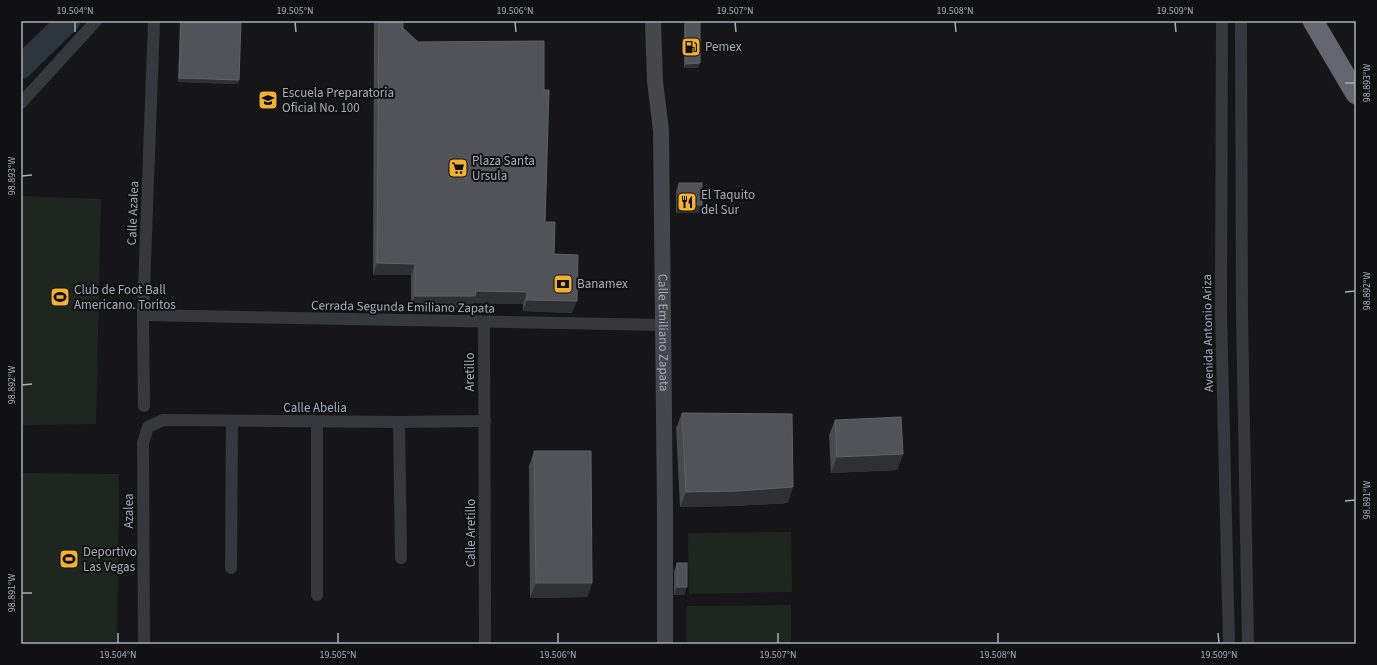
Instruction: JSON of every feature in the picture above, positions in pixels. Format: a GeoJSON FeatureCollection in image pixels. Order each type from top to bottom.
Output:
{"type":"FeatureCollection","features":[{"type":"Feature","properties":{"kind":"highway"},"geometry":{"type":"LineString","coordinates":[[1312,21],[1356,94]]}},
{"type":"Feature","properties":{"kind":"main road","name":"Calle Emiliano Zapata"},"geometry":{"type":"LineString","coordinates":[[653,21],[656,81],[661,132],[665,644]]}},
{"type":"Feature","properties":{"kind":"street"},"geometry":{"type":"LineString","coordinates":[[21,103],[96,21]]}},
{"type":"Feature","properties":{"kind":"street","name":"Calle Azalea"},"geometry":{"type":"LineString","coordinates":[[144,406],[143,315],[154,21]]}},
{"type":"Feature","properties":{"kind":"street","name":"Avenida Antonio Ariza"},"geometry":{"type":"LineString","coordinates":[[1222,21],[1221,313],[1229,644]]}},
{"type":"Feature","properties":{"kind":"street"},"geometry":{"type":"LineString","coordinates":[[1241,21],[1242,314],[1248,644]]}},
{"type":"Feature","properties":{"kind":"street"},"geometry":{"type":"LineString","coordinates":[[1221,313],[1242,314]]}},
{"type":"Feature","properties":{"kind":"street","name":"Cerrada Segunda Emiliano Zapata"},"geometry":{"type":"LineString","coordinates":[[143,315],[663,325]]}},
{"type":"Feature","properties":{"kind":"street","name":"Aretillo"},"geometry":{"type":"LineString","coordinates":[[484,322],[484,421]]}},
{"type":"Feature","properties":{"kind":"street","name":"Calle Abelia"},"geometry":{"type":"LineString","coordinates":[[148,427],[163,420],[232,422],[484,421]]}},
{"type":"Feature","properties":{"kind":"street","name":"Calle Aretillo"},"geometry":{"type":"LineString","coordinates":[[484,421],[485,644]]}},
{"type":"Feature","properties":{"kind":"street"},"geometry":{"type":"LineString","coordinates":[[231,568],[232,422]]}},
{"type":"Feature","properties":{"kind":"street"},"geometry":{"type":"LineString","coordinates":[[317,422],[317,595]]}},
{"type":"Feature","properties":{"kind":"street"},"geometry":{"type":"LineString","coordinates":[[399,422],[401,558]]}},
{"type":"Feature","properties":{"kind":"street","name":"Azalea"},"geometry":{"type":"LineString","coordinates":[[144,644],[143,443],[148,427]]}},
{"type":"Feature","properties":{"kind":"shaded area","name":"Club de Foot Ball Americano. Toritos"},"geometry":{"type":"Polygon","coordinates":[[[21,196],[101,199],[96,424],[21,425],[21,196]]]}},
{"type":"Feature","properties":{"kind":"shaded area","name":"Deportivo Las Vegas"},"geometry":{"type":"Polygon","coordinates":[[[21,473],[119,474],[117,644],[21,644],[21,473]]]}},
{"type":"Feature","properties":{"kind":"shaded area"},"geometry":{"type":"Polygon","coordinates":[[[791,532],[792,592],[689,594],[688,533],[791,532]]]}},
{"type":"Feature","properties":{"kind":"shaded area"},"geometry":{"type":"Polygon","coordinates":[[[791,605],[791,644],[687,644],[687,606],[791,605]]]}},
{"type":"Feature","properties":{"kind":"building"},"geometry":{"type":"Polygon","coordinates":[[[181,21],[241,21],[239,80],[179,78],[181,21]]]}},
{"type":"Feature","properties":{"kind":"building","name":"Plaza Santa Ursula"},"geometry":{"type":"Polygon","coordinates":[[[379,21],[403,21],[403,28],[418,42],[544,41],[544,90],[549,90],[545,222],[555,222],[554,254],[578,255],[577,301],[527,300],[527,292],[476,291],[475,296],[415,296],[415,264],[377,263],[379,21]]]}},
{"type":"Feature","properties":{"kind":"building","name":"Pemex"},"geometry":{"type":"Polygon","coordinates":[[[685,22],[700,22],[700,63],[686,64],[685,22]]]}},
{"type":"Feature","properties":{"kind":"building"},"geometry":{"type":"Polygon","coordinates":[[[679,183],[702,183],[702,205],[679,205],[679,183]]]}},
{"type":"Feature","properties":{"kind":"building"},"geometry":{"type":"Polygon","coordinates":[[[682,413],[792,414],[793,487],[738,491],[686,492],[682,413]]]}},
{"type":"Feature","properties":{"kind":"building"},"geometry":{"type":"Polygon","coordinates":[[[901,417],[903,454],[837,457],[835,420],[901,417]]]}},
{"type":"Feature","properties":{"kind":"building"},"geometry":{"type":"Polygon","coordinates":[[[534,451],[591,451],[592,583],[536,583],[534,451]]]}},
{"type":"Feature","properties":{"kind":"building"},"geometry":{"type":"Polygon","coordinates":[[[677,563],[687,563],[687,587],[677,587],[677,563]]]}},
{"type":"Feature","properties":{"kind":"waterway"},"geometry":{"type":"LineString","coordinates":[[21,67],[68,21]]}},
{"type":"Feature","properties":{"kind":"place","name":"Pemex"},"geometry":{"type":"Point","coordinates":[691,47]}},
{"type":"Feature","properties":{"kind":"place","name":"Escuela Preparatoria Oficial No. 100"},"geometry":{"type":"Point","coordinates":[268,100]}},
{"type":"Feature","properties":{"kind":"place","name":"Plaza Santa Ursula"},"geometry":{"type":"Point","coordinates":[458,168]}},
{"type":"Feature","properties":{"kind":"place","name":"El Taquito del Sur"},"geometry":{"type":"Point","coordinates":[687,202]}},
{"type":"Feature","properties":{"kind":"place","name":"Banamex"},"geometry":{"type":"Point","coordinates":[563,284]}},
{"type":"Feature","properties":{"kind":"place","name":"Club de Foot Ball Americano. Toritos"},"geometry":{"type":"Point","coordinates":[60,297]}},
{"type":"Feature","properties":{"kind":"place","name":"Deportivo Las Vegas"},"geometry":{"type":"Point","coordinates":[69,559]}}]}
